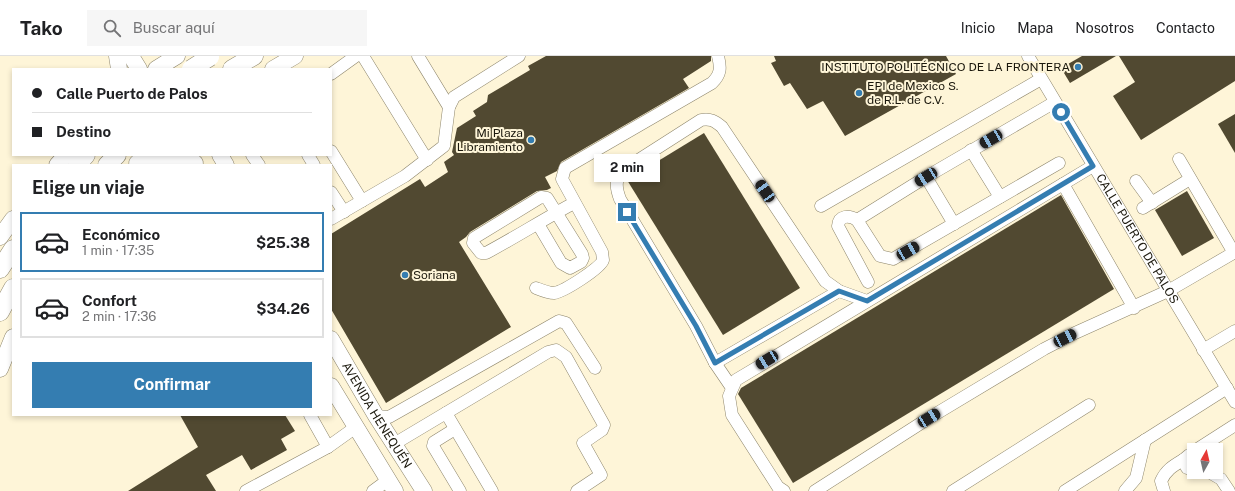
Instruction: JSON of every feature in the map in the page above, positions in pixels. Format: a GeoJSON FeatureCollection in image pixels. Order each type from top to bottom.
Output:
{"type":"FeatureCollection","features":[{"type":"Feature","properties":{"kind":"highway"},"geometry":{"type":"LineString","coordinates":[[193,68],[211,56]]}},
{"type":"Feature","properties":{"kind":"highway"},"geometry":{"type":"LineString","coordinates":[[234,68],[254,56]]}},
{"type":"Feature","properties":{"kind":"highway"},"geometry":{"type":"LineString","coordinates":[[78,164],[85,156]]}},
{"type":"Feature","properties":{"kind":"highway"},"geometry":{"type":"LineString","coordinates":[[108,164],[116,156]]}},
{"type":"Feature","properties":{"kind":"highway"},"geometry":{"type":"LineString","coordinates":[[0,269],[12,251]]}},
{"type":"Feature","properties":{"kind":"highway"},"geometry":{"type":"LineString","coordinates":[[0,312],[12,290]]}},
{"type":"Feature","properties":{"kind":"main road"},"geometry":{"type":"LineString","coordinates":[[117,56],[119,68]]}},
{"type":"Feature","properties":{"kind":"main road"},"geometry":{"type":"LineString","coordinates":[[131,56],[138,68]]}},
{"type":"Feature","properties":{"kind":"main road"},"geometry":{"type":"LineString","coordinates":[[205,56],[208,68]]}},
{"type":"Feature","properties":{"kind":"main road"},"geometry":{"type":"LineString","coordinates":[[277,68],[295,56]]}},
{"type":"Feature","properties":{"kind":"main road"},"geometry":{"type":"LineString","coordinates":[[58,164],[65,156]]}},
{"type":"Feature","properties":{"kind":"main road"},"geometry":{"type":"LineString","coordinates":[[139,161],[165,159],[194,161]]}},
{"type":"Feature","properties":{"kind":"main road"},"geometry":{"type":"LineString","coordinates":[[0,237],[12,220]]}},
{"type":"Feature","properties":{"kind":"main road"},"geometry":{"type":"LineString","coordinates":[[0,369],[12,340]]}},
{"type":"Feature","properties":{"kind":"main road","name":"AVENIDA HENEQUÉN"},"geometry":{"type":"LineString","coordinates":[[332,341],[376,416],[424,491]]}},
{"type":"Feature","properties":{"kind":"main road","name":"AVENIDA HENEQUÉN"},"geometry":{"type":"LineString","coordinates":[[332,388],[391,485]]}},
{"type":"Feature","properties":{"kind":"main road"},"geometry":{"type":"LineString","coordinates":[[356,427],[376,416]]}},
{"type":"Feature","properties":{"kind":"street"},"geometry":{"type":"LineString","coordinates":[[336,71],[356,56]]}},
{"type":"Feature","properties":{"kind":"street"},"geometry":{"type":"LineString","coordinates":[[363,56],[427,160]]}},
{"type":"Feature","properties":{"kind":"street"},"geometry":{"type":"LineString","coordinates":[[418,56],[450,107]]}},
{"type":"Feature","properties":{"kind":"street"},"geometry":{"type":"LineString","coordinates":[[332,218],[404,176],[444,146],[450,107],[454,97],[501,60],[519,56]]}},
{"type":"Feature","properties":{"kind":"street"},"geometry":{"type":"LineString","coordinates":[[536,288],[549,292],[558,292],[602,264],[602,252],[562,179],[565,168],[712,83],[719,76],[721,67],[718,56]]}},
{"type":"Feature","properties":{"kind":"street","name":"CALLE PUERTO DE PALOS"},"geometry":{"type":"LineString","coordinates":[[1028,56],[1235,402]]}},
{"type":"Feature","properties":{"kind":"street"},"geometry":{"type":"LineString","coordinates":[[821,206],[1041,79]]}},
{"type":"Feature","properties":{"kind":"street"},"geometry":{"type":"LineString","coordinates":[[857,220],[926,177],[1055,102]]}},
{"type":"Feature","properties":{"kind":"street"},"geometry":{"type":"LineString","coordinates":[[732,388],[715,363],[696,326],[620,199],[616,185],[617,179],[626,168],[701,120],[712,120],[722,127],[825,281],[839,291],[867,301]]}},
{"type":"Feature","properties":{"kind":"street"},"geometry":{"type":"LineString","coordinates":[[972,150],[1000,197]]}},
{"type":"Feature","properties":{"kind":"street"},"geometry":{"type":"LineString","coordinates":[[332,153],[362,201]]}},
{"type":"Feature","properties":{"kind":"street"},"geometry":{"type":"LineString","coordinates":[[815,491],[929,418],[1044,349],[1168,291],[1234,252],[1179,159]]}},
{"type":"Feature","properties":{"kind":"street"},"geometry":{"type":"LineString","coordinates":[[868,282],[838,226],[843,217],[852,217],[857,220],[880,256],[889,259],[897,257],[1059,164]]}},
{"type":"Feature","properties":{"kind":"street"},"geometry":{"type":"LineString","coordinates":[[784,491],[778,486],[732,415],[729,396],[736,380],[742,375],[1093,166]]}},
{"type":"Feature","properties":{"kind":"street"},"geometry":{"type":"LineString","coordinates":[[926,177],[954,224]]}},
{"type":"Feature","properties":{"kind":"street"},"geometry":{"type":"LineString","coordinates":[[1136,181],[1147,206],[1190,179]]}},
{"type":"Feature","properties":{"kind":"street"},"geometry":{"type":"LineString","coordinates":[[1063,184],[1134,308]]}},
{"type":"Feature","properties":{"kind":"street"},"geometry":{"type":"LineString","coordinates":[[332,194],[344,212]]}},
{"type":"Feature","properties":{"kind":"street"},"geometry":{"type":"LineString","coordinates":[[538,224],[561,263],[570,268],[581,262],[583,258],[582,254],[556,213],[547,198],[541,197],[474,238],[473,244],[485,254],[538,224],[556,213],[574,203]]}},
{"type":"Feature","properties":{"kind":"street"},"geometry":{"type":"LineString","coordinates":[[715,363],[839,291]]}},
{"type":"Feature","properties":{"kind":"street"},"geometry":{"type":"LineString","coordinates":[[376,416],[389,417],[559,321],[566,323],[594,368]]}},
{"type":"Feature","properties":{"kind":"street"},"geometry":{"type":"LineString","coordinates":[[1203,350],[1235,331]]}},
{"type":"Feature","properties":{"kind":"street"},"geometry":{"type":"LineString","coordinates":[[394,444],[446,413],[468,402],[548,352],[553,350],[561,352],[566,357],[604,425],[602,430],[583,443],[602,475],[577,491]]}},
{"type":"Feature","properties":{"kind":"street"},"geometry":{"type":"LineString","coordinates":[[1065,491],[1227,388]]}},
{"type":"Feature","properties":{"kind":"street"},"geometry":{"type":"LineString","coordinates":[[953,491],[1088,405]]}},
{"type":"Feature","properties":{"kind":"street"},"geometry":{"type":"LineString","coordinates":[[446,413],[492,491]]}},
{"type":"Feature","properties":{"kind":"street"},"geometry":{"type":"LineString","coordinates":[[311,416],[328,447]]}},
{"type":"Feature","properties":{"kind":"street"},"geometry":{"type":"LineString","coordinates":[[1207,443],[1235,425]]}},
{"type":"Feature","properties":{"kind":"street"},"geometry":{"type":"LineString","coordinates":[[246,491],[328,447],[356,427]]}},
{"type":"Feature","properties":{"kind":"street"},"geometry":{"type":"LineString","coordinates":[[455,429],[434,442],[433,446],[460,491]]}},
{"type":"Feature","properties":{"kind":"street"},"geometry":{"type":"LineString","coordinates":[[1125,491],[1136,478],[1146,440]]}},
{"type":"Feature","properties":{"kind":"street"},"geometry":{"type":"LineString","coordinates":[[1164,491],[1161,481],[1168,470],[1187,465]]}},
{"type":"Feature","properties":{"kind":"street"},"geometry":{"type":"LineString","coordinates":[[1221,479],[1229,491]]}},
{"type":"Feature","properties":{"kind":"street"},"geometry":{"type":"LineString","coordinates":[[373,491],[391,485]]}},
{"type":"Feature","properties":{"kind":"building"},"geometry":{"type":"Polygon","coordinates":[[[546,56],[711,56],[711,61],[683,79],[689,88],[561,162],[557,171],[545,177],[551,188],[537,191],[470,232],[459,242],[511,327],[386,403],[332,311],[332,233],[420,179],[425,187],[448,172],[444,162],[454,155],[452,152],[457,128],[476,116],[473,111],[487,102],[488,95],[530,70],[528,66],[546,56]]]}},
{"type":"Feature","properties":{"kind":"building","name":"EPI de Mexico S. de R.L. de C.V."},"geometry":{"type":"Polygon","coordinates":[[[774,56],[946,56],[956,74],[845,136],[823,101],[807,109],[790,83],[784,86],[771,63],[776,61],[774,56]]]}},
{"type":"Feature","properties":{"kind":"building"},"geometry":{"type":"Polygon","coordinates":[[[1082,56],[1116,56],[1070,83],[1061,68],[1082,56]]]}},
{"type":"Feature","properties":{"kind":"building"},"geometry":{"type":"Polygon","coordinates":[[[1119,56],[1235,56],[1235,81],[1141,140],[1113,96],[1135,82],[1119,56]]]}},
{"type":"Feature","properties":{"kind":"building"},"geometry":{"type":"Polygon","coordinates":[[[1235,114],[1235,153],[1218,124],[1235,114]]]}},
{"type":"Feature","properties":{"kind":"building"},"geometry":{"type":"Polygon","coordinates":[[[704,133],[800,288],[723,335],[627,180],[704,133]]]}},
{"type":"Feature","properties":{"kind":"building"},"geometry":{"type":"Polygon","coordinates":[[[1187,191],[1214,238],[1182,256],[1155,210],[1187,191]]]}},
{"type":"Feature","properties":{"kind":"building"},"geometry":{"type":"Polygon","coordinates":[[[1061,195],[1114,289],[793,483],[738,394],[741,388],[1061,195]]]}},
{"type":"Feature","properties":{"kind":"building"},"geometry":{"type":"Polygon","coordinates":[[[181,416],[286,416],[295,431],[281,439],[287,450],[251,470],[242,455],[206,475],[216,491],[128,491],[198,447],[181,416]]]}},
{"type":"Feature","properties":{"kind":"place","name":"INSTITUTO POLITÉCNICO DE LA FRONTERA"},"geometry":{"type":"Point","coordinates":[1078,67]}},
{"type":"Feature","properties":{"kind":"place","name":"EPI de Mexico S. de R.L. de C.V."},"geometry":{"type":"Point","coordinates":[859,93]}},
{"type":"Feature","properties":{"kind":"place","name":"Mi Plaza Libramiento"},"geometry":{"type":"Point","coordinates":[531,140]}},
{"type":"Feature","properties":{"kind":"place","name":"Soriana"},"geometry":{"type":"Point","coordinates":[405,275]}},
{"type":"Feature","properties":{"kind":"route"},"geometry":{"type":"LineString","coordinates":[[627,212],[696,326],[715,363],[839,291],[867,301],[1093,166],[1061,112]]}}]}
